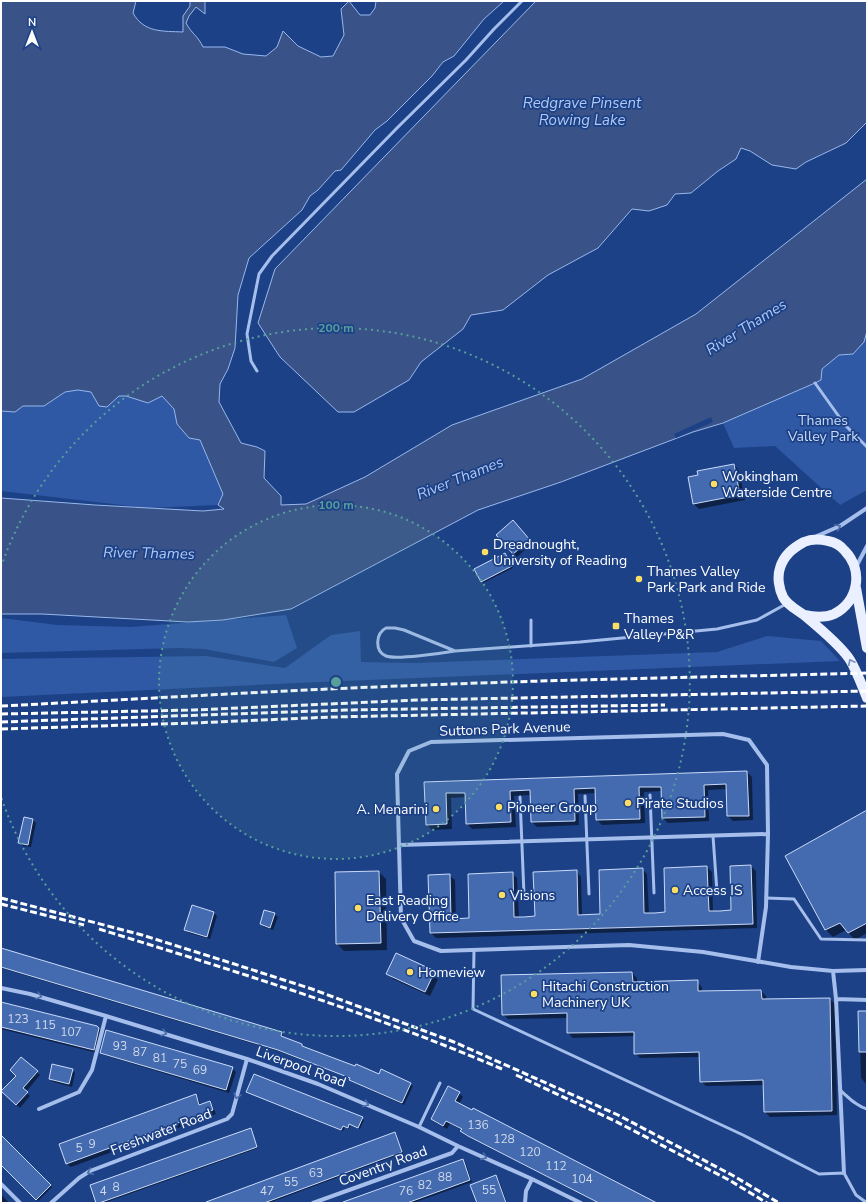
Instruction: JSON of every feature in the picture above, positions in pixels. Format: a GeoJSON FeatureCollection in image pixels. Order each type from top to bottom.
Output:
{"type":"FeatureCollection","features":[{"type":"Feature","properties":{"kind":"main road"},"geometry":{"type":"LineString","coordinates":[[804,615],[816,617],[832,615],[843,609],[852,598],[856,588],[856,568],[850,556],[842,547],[831,541],[807,541],[794,548],[786,555],[780,569],[779,584],[787,603],[804,615],[833,641],[848,657],[867,698]]}},
{"type":"Feature","properties":{"kind":"main road"},"geometry":{"type":"LineString","coordinates":[[856,588],[867,648]]}},
{"type":"Feature","properties":{"kind":"street"},"geometry":{"type":"LineString","coordinates":[[807,541],[840,526],[867,508]]}},
{"type":"Feature","properties":{"kind":"street"},"geometry":{"type":"LineString","coordinates":[[856,568],[867,546]]}},
{"type":"Feature","properties":{"kind":"street","name":"Suttons Park Avenue"},"geometry":{"type":"LineString","coordinates":[[758,962],[766,907],[768,834],[767,765],[750,740],[723,734],[431,742],[409,751],[397,774],[401,918],[414,940],[441,951],[629,945],[703,952],[758,962],[791,968],[833,971],[867,970]]}},
{"type":"Feature","properties":{"kind":"street"},"geometry":{"type":"LineString","coordinates":[[399,846],[768,834]]}},
{"type":"Feature","properties":{"kind":"street"},"geometry":{"type":"LineString","coordinates":[[833,971],[836,999],[844,1173]]}},
{"type":"Feature","properties":{"kind":"street","name":"Liverpool Road"},"geometry":{"type":"LineString","coordinates":[[1,988],[30,994],[106,1016],[247,1059],[318,1084],[419,1126],[458,1146],[581,1203]]}},
{"type":"Feature","properties":{"kind":"street"},"geometry":{"type":"LineString","coordinates":[[836,999],[867,1000]]}},
{"type":"Feature","properties":{"kind":"street"},"geometry":{"type":"LineString","coordinates":[[39,1109],[78,1092],[92,1070],[106,1016]]}},
{"type":"Feature","properties":{"kind":"street","name":"Freshwater Road"},"geometry":{"type":"LineString","coordinates":[[51,1203],[79,1178],[90,1171],[227,1119],[232,1114],[247,1059]]}},
{"type":"Feature","properties":{"kind":"street","name":"Coventry Road"},"geometry":{"type":"LineString","coordinates":[[313,1203],[452,1154],[458,1146]]}},
{"type":"Feature","properties":{"kind":"street"},"geometry":{"type":"LineString","coordinates":[[525,1203],[526,1191],[532,1179]]}},
{"type":"Feature","properties":{"kind":"street"},"geometry":{"type":"LineString","coordinates":[[1,1184],[20,1203]]}},
{"type":"Feature","properties":{"kind":"lane"},"geometry":{"type":"LineString","coordinates":[[257,371],[251,361],[247,334],[259,274],[272,256],[397,128],[466,60],[522,1]]}},
{"type":"Feature","properties":{"kind":"lane"},"geometry":{"type":"LineString","coordinates":[[815,383],[845,425],[867,447]]}},
{"type":"Feature","properties":{"kind":"lane"},"geometry":{"type":"LineString","coordinates":[[455,651],[395,628],[386,628],[382,630],[378,638],[379,650],[382,654],[388,657],[434,655],[455,651],[531,646],[716,629],[757,620],[787,603]]}},
{"type":"Feature","properties":{"kind":"lane"},"geometry":{"type":"LineString","coordinates":[[531,620],[531,646]]}},
{"type":"Feature","properties":{"kind":"lane"},"geometry":{"type":"LineString","coordinates":[[650,794],[654,893]]}},
{"type":"Feature","properties":{"kind":"lane"},"geometry":{"type":"LineString","coordinates":[[585,796],[589,894]]}},
{"type":"Feature","properties":{"kind":"lane"},"geometry":{"type":"LineString","coordinates":[[520,797],[524,895]]}},
{"type":"Feature","properties":{"kind":"lane"},"geometry":{"type":"LineString","coordinates":[[713,836],[717,892]]}},
{"type":"Feature","properties":{"kind":"lane"},"geometry":{"type":"LineString","coordinates":[[766,898],[794,899],[821,939],[867,940]]}},
{"type":"Feature","properties":{"kind":"lane"},"geometry":{"type":"LineString","coordinates":[[474,950],[474,1009],[743,1135],[819,1174],[844,1173],[856,1195],[867,1203]]}},
{"type":"Feature","properties":{"kind":"lane"},"geometry":{"type":"LineString","coordinates":[[419,1126],[440,1083]]}},
{"type":"Feature","properties":{"kind":"lane"},"geometry":{"type":"LineString","coordinates":[[840,1090],[851,1100],[867,1109]]}},
{"type":"Feature","properties":{"kind":"green space","name":"Thames Valley Park"},"geometry":{"type":"Polygon","coordinates":[[[867,331],[867,490],[840,505],[775,446],[734,448],[723,423],[815,383],[822,369],[839,355],[853,354],[866,335],[867,331]]]}},
{"type":"Feature","properties":{"kind":"green space"},"geometry":{"type":"Polygon","coordinates":[[[78,390],[91,392],[99,406],[107,407],[119,396],[126,396],[148,403],[162,395],[174,409],[177,424],[189,438],[200,440],[223,494],[218,505],[147,508],[1,491],[1,411],[15,412],[23,406],[44,406],[65,392],[78,390]]]}},
{"type":"Feature","properties":{"kind":"green space"},"geometry":{"type":"Polygon","coordinates":[[[286,615],[297,648],[274,662],[204,649],[179,648],[1,653],[1,618],[57,625],[131,627],[286,615]]]}},
{"type":"Feature","properties":{"kind":"green space"},"geometry":{"type":"Polygon","coordinates":[[[360,631],[361,662],[414,663],[717,652],[767,636],[821,641],[840,661],[296,683],[1,697],[1,659],[206,656],[285,668],[331,635],[360,631]]]}},
{"type":"Feature","properties":{"kind":"water","name":"River Thames"},"geometry":{"type":"Polygon","coordinates":[[[1,1],[136,1],[133,13],[137,20],[148,28],[161,31],[183,32],[183,16],[190,6],[190,1],[205,1],[205,14],[196,7],[186,23],[203,47],[225,47],[243,54],[266,56],[277,47],[283,31],[298,46],[321,57],[333,56],[344,35],[341,9],[349,1],[360,15],[370,15],[375,8],[376,1],[504,1],[484,19],[454,56],[443,62],[432,76],[387,121],[375,130],[341,170],[335,171],[318,190],[310,196],[302,210],[249,258],[238,295],[235,348],[228,369],[220,384],[219,402],[241,443],[257,447],[265,451],[264,478],[281,496],[281,505],[306,504],[365,477],[452,425],[582,379],[696,314],[867,179],[867,331],[864,342],[853,354],[839,355],[822,369],[821,380],[815,383],[723,423],[693,432],[561,482],[478,510],[291,609],[223,620],[188,622],[42,614],[1,614],[1,498],[203,511],[224,509],[218,505],[223,494],[200,440],[189,438],[177,424],[174,409],[162,396],[148,403],[126,396],[119,396],[107,407],[99,406],[91,392],[78,390],[65,392],[44,406],[23,406],[15,412],[1,411],[1,1]]]}},
{"type":"Feature","properties":{"kind":"water","name":"Redgrave Pinsent Rowing Lake"},"geometry":{"type":"Polygon","coordinates":[[[536,1],[867,1],[867,122],[846,143],[806,162],[796,169],[772,165],[750,151],[741,148],[736,159],[718,171],[691,193],[675,194],[667,205],[649,211],[632,209],[598,248],[548,275],[503,310],[471,315],[463,329],[421,362],[409,380],[354,412],[338,412],[280,357],[258,323],[275,269],[536,1]]]}},
{"type":"Feature","properties":{"kind":"pier"},"geometry":{"type":"Polygon","coordinates":[[[711,417],[713,422],[676,438],[674,434],[711,417]]]}},
{"type":"Feature","properties":{"kind":"building","name":"Wokingham Waterside Centre"},"geometry":{"type":"Polygon","coordinates":[[[734,464],[740,495],[693,504],[688,477],[698,475],[697,471],[734,464]]]}},
{"type":"Feature","properties":{"kind":"building"},"geometry":{"type":"Polygon","coordinates":[[[513,520],[530,540],[513,554],[496,535],[513,520]]]}},
{"type":"Feature","properties":{"kind":"building"},"geometry":{"type":"Polygon","coordinates":[[[505,553],[512,566],[481,582],[474,569],[505,553]]]}},
{"type":"Feature","properties":{"kind":"building"},"geometry":{"type":"Polygon","coordinates":[[[747,771],[749,816],[727,816],[726,784],[704,785],[705,817],[662,818],[661,787],[639,787],[640,819],[596,820],[595,788],[574,789],[575,821],[531,822],[530,790],[510,791],[511,822],[466,824],[465,793],[446,793],[447,824],[426,825],[424,782],[747,771]]]}},
{"type":"Feature","properties":{"kind":"building"},"geometry":{"type":"Polygon","coordinates":[[[867,810],[867,923],[848,933],[840,923],[825,930],[785,856],[867,810]]]}},
{"type":"Feature","properties":{"kind":"building"},"geometry":{"type":"Polygon","coordinates":[[[24,817],[33,819],[28,845],[18,843],[24,817]]]}},
{"type":"Feature","properties":{"kind":"building"},"geometry":{"type":"Polygon","coordinates":[[[751,865],[753,924],[430,933],[428,875],[450,874],[451,919],[469,918],[468,874],[513,872],[514,917],[524,917],[535,916],[533,872],[577,870],[578,915],[600,914],[599,870],[643,868],[644,913],[655,913],[665,912],[664,868],[707,866],[709,911],[720,911],[731,910],[730,866],[751,865]]]}},
{"type":"Feature","properties":{"kind":"building","name":"East Reading Delivery Office"},"geometry":{"type":"Polygon","coordinates":[[[379,871],[381,943],[336,944],[335,872],[379,871]]]}},
{"type":"Feature","properties":{"kind":"building"},"geometry":{"type":"Polygon","coordinates":[[[192,905],[214,912],[207,937],[184,930],[192,905]]]}},
{"type":"Feature","properties":{"kind":"building"},"geometry":{"type":"Polygon","coordinates":[[[264,910],[275,913],[270,928],[260,924],[264,910]]]}},
{"type":"Feature","properties":{"kind":"building"},"geometry":{"type":"Polygon","coordinates":[[[1,948],[282,1032],[281,1036],[302,1044],[302,1046],[355,1066],[356,1064],[379,1074],[381,1069],[411,1083],[402,1103],[349,1080],[350,1078],[278,1050],[1,967],[1,948]]]}},
{"type":"Feature","properties":{"kind":"building","name":"Homeview"},"geometry":{"type":"Polygon","coordinates":[[[396,953],[435,971],[425,992],[386,974],[396,953]]]}},
{"type":"Feature","properties":{"kind":"building"},"geometry":{"type":"Polygon","coordinates":[[[632,972],[633,982],[698,980],[698,991],[761,990],[762,999],[830,998],[832,1111],[764,1112],[763,1080],[700,1082],[699,1052],[634,1054],[634,1032],[567,1033],[567,1013],[502,1015],[501,975],[632,972]]]}},
{"type":"Feature","properties":{"kind":"building"},"geometry":{"type":"Polygon","coordinates":[[[1,1002],[97,1026],[99,1028],[94,1050],[1,1027],[1,1002]]]}},
{"type":"Feature","properties":{"kind":"building"},"geometry":{"type":"Polygon","coordinates":[[[858,1011],[867,1011],[867,1052],[859,1052],[858,1011]]]}},
{"type":"Feature","properties":{"kind":"building"},"geometry":{"type":"Polygon","coordinates":[[[106,1030],[233,1067],[226,1090],[100,1053],[106,1030]]]}},
{"type":"Feature","properties":{"kind":"building"},"geometry":{"type":"Polygon","coordinates":[[[21,1057],[38,1071],[23,1088],[28,1092],[16,1105],[1,1091],[16,1076],[10,1070],[21,1057]]]}},
{"type":"Feature","properties":{"kind":"building"},"geometry":{"type":"Polygon","coordinates":[[[52,1064],[73,1069],[69,1084],[49,1079],[52,1064]]]}},
{"type":"Feature","properties":{"kind":"building"},"geometry":{"type":"Polygon","coordinates":[[[254,1074],[363,1117],[358,1128],[349,1124],[348,1128],[343,1126],[341,1130],[246,1092],[254,1074]]]}},
{"type":"Feature","properties":{"kind":"building"},"geometry":{"type":"Polygon","coordinates":[[[448,1086],[460,1092],[455,1101],[472,1110],[473,1108],[657,1203],[599,1203],[468,1136],[460,1131],[462,1129],[446,1121],[443,1126],[431,1119],[448,1086]]]}},
{"type":"Feature","properties":{"kind":"building"},"geometry":{"type":"Polygon","coordinates":[[[196,1094],[199,1105],[210,1101],[213,1110],[66,1164],[59,1144],[196,1094]]]}},
{"type":"Feature","properties":{"kind":"building"},"geometry":{"type":"Polygon","coordinates":[[[251,1128],[257,1147],[96,1203],[90,1185],[251,1128]]]}},
{"type":"Feature","properties":{"kind":"building"},"geometry":{"type":"Polygon","coordinates":[[[395,1132],[402,1152],[264,1203],[206,1203],[206,1202],[395,1132]]]}},
{"type":"Feature","properties":{"kind":"building"},"geometry":{"type":"Polygon","coordinates":[[[1,1135],[51,1185],[36,1200],[1,1165],[1,1135]]]}},
{"type":"Feature","properties":{"kind":"building"},"geometry":{"type":"Polygon","coordinates":[[[463,1159],[470,1180],[407,1203],[343,1203],[343,1202],[463,1159]]]}},
{"type":"Feature","properties":{"kind":"building"},"geometry":{"type":"Polygon","coordinates":[[[496,1175],[506,1203],[477,1203],[470,1185],[496,1175]]]}},
{"type":"Feature","properties":{"kind":"railway"},"geometry":{"type":"LineString","coordinates":[[1,706],[427,685],[867,673]]}},
{"type":"Feature","properties":{"kind":"railway"},"geometry":{"type":"LineString","coordinates":[[1,714],[194,710],[418,700],[867,691]]}},
{"type":"Feature","properties":{"kind":"railway"},"geometry":{"type":"LineString","coordinates":[[1,722],[346,710],[665,705]]}},
{"type":"Feature","properties":{"kind":"railway"},"geometry":{"type":"LineString","coordinates":[[1,729],[332,717],[867,706]]}},
{"type":"Feature","properties":{"kind":"railway"},"geometry":{"type":"LineString","coordinates":[[1,898],[142,935],[231,963],[312,989],[454,1042],[618,1115],[732,1175],[779,1203]]}},
{"type":"Feature","properties":{"kind":"railway"},"geometry":{"type":"LineString","coordinates":[[1,904],[84,925]]}},
{"type":"Feature","properties":{"kind":"railway"},"geometry":{"type":"LineString","coordinates":[[99,929],[252,977],[353,1011],[403,1029],[502,1069]]}},
{"type":"Feature","properties":{"kind":"railway"},"geometry":{"type":"LineString","coordinates":[[516,1075],[615,1121],[729,1180],[767,1203]]}},
{"type":"Feature","properties":{"kind":"place","name":"Wokingham Waterside Centre"},"geometry":{"type":"Point","coordinates":[714,484]}},
{"type":"Feature","properties":{"kind":"place","name":"Dreadnought, University of Reading"},"geometry":{"type":"Point","coordinates":[485,552]}},
{"type":"Feature","properties":{"kind":"place","name":"Thames Valley Park Park and Ride"},"geometry":{"type":"Point","coordinates":[639,579]}},
{"type":"Feature","properties":{"kind":"place","name":"Thames Valley P&R"},"geometry":{"type":"Point","coordinates":[616,626]}},
{"type":"Feature","properties":{"kind":"place","name":"Pirate Studios"},"geometry":{"type":"Point","coordinates":[628,803]}},
{"type":"Feature","properties":{"kind":"place","name":"Pioneer Group"},"geometry":{"type":"Point","coordinates":[499,807]}},
{"type":"Feature","properties":{"kind":"place","name":"A. Menarini"},"geometry":{"type":"Point","coordinates":[436,809]}},
{"type":"Feature","properties":{"kind":"place","name":"Access IS"},"geometry":{"type":"Point","coordinates":[675,890]}},
{"type":"Feature","properties":{"kind":"place","name":"Visions"},"geometry":{"type":"Point","coordinates":[502,895]}},
{"type":"Feature","properties":{"kind":"place","name":"East Reading Delivery Office"},"geometry":{"type":"Point","coordinates":[358,908]}},
{"type":"Feature","properties":{"kind":"place","name":"Homeview"},"geometry":{"type":"Point","coordinates":[410,972]}},
{"type":"Feature","properties":{"kind":"place","name":"Hitachi Construction Machinery UK"},"geometry":{"type":"Point","coordinates":[534,994]}}]}
